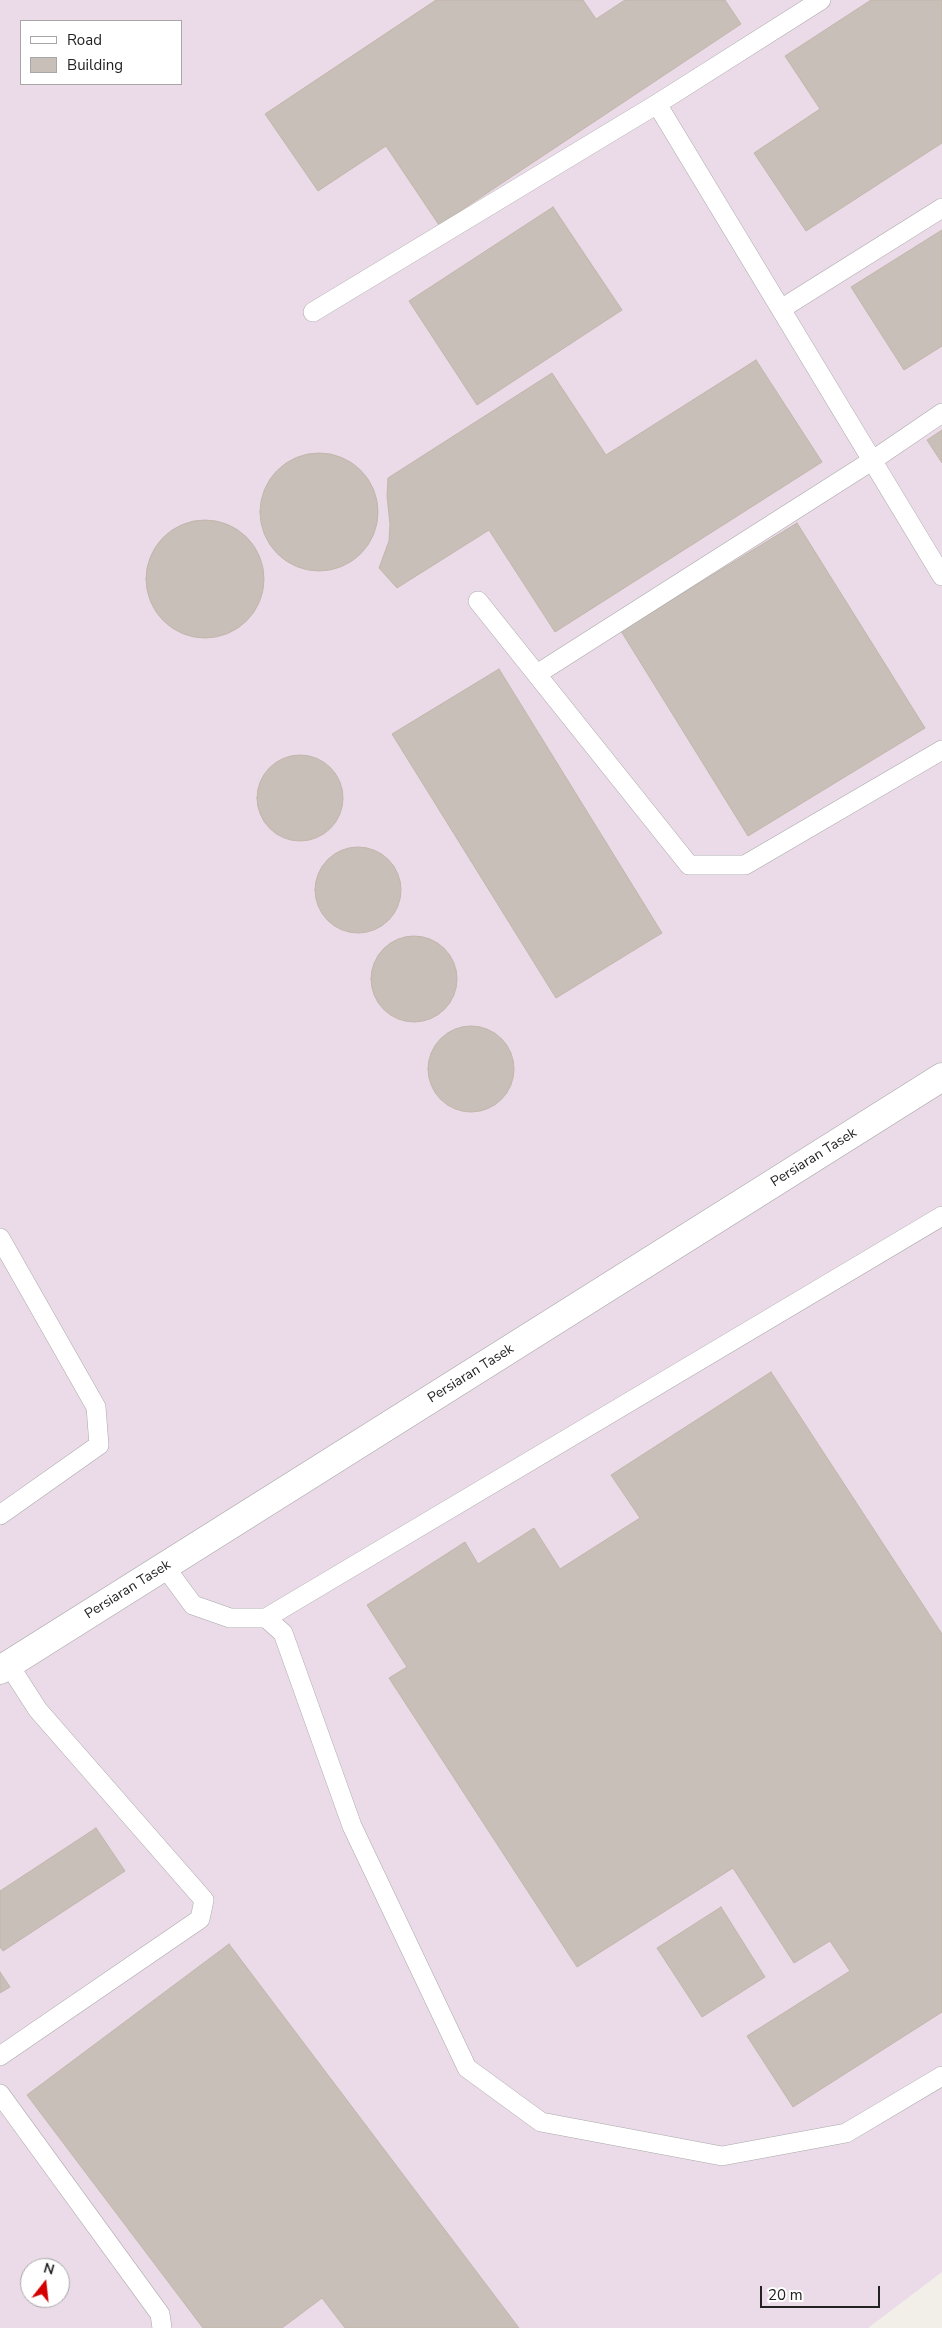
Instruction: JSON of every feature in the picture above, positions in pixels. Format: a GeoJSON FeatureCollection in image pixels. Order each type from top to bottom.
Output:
{"type":"FeatureCollection","features":[{"type":"Feature","properties":{"kind":"street","name":"Persiaran Tasek"},"geometry":{"type":"LineString","coordinates":[[4,1668],[942,1077]]}},
{"type":"Feature","properties":{"kind":"lane"},"geometry":{"type":"LineString","coordinates":[[313,312],[657,104],[821,0]]}},
{"type":"Feature","properties":{"kind":"lane"},"geometry":{"type":"LineString","coordinates":[[657,104],[942,576]]}},
{"type":"Feature","properties":{"kind":"lane"},"geometry":{"type":"LineString","coordinates":[[781,310],[942,208]]}},
{"type":"Feature","properties":{"kind":"lane"},"geometry":{"type":"LineString","coordinates":[[537,674],[873,460],[942,413]]}},
{"type":"Feature","properties":{"kind":"lane"},"geometry":{"type":"LineString","coordinates":[[478,601],[689,865],[745,865],[942,750]]}},
{"type":"Feature","properties":{"kind":"lane"},"geometry":{"type":"LineString","coordinates":[[165,1567],[193,1605],[230,1618],[266,1618],[942,1216]]}},
{"type":"Feature","properties":{"kind":"lane"},"geometry":{"type":"LineString","coordinates":[[0,1238],[96,1406],[99,1445],[0,1515]]}},
{"type":"Feature","properties":{"kind":"lane"},"geometry":{"type":"LineString","coordinates":[[266,1618],[283,1634],[352,1826],[467,2068],[541,2122],[722,2156],[846,2133],[942,2076]]}},
{"type":"Feature","properties":{"kind":"lane"},"geometry":{"type":"LineString","coordinates":[[0,2056],[200,1919],[204,1900],[38,1710],[4,1668]]}},
{"type":"Feature","properties":{"kind":"lane"},"geometry":{"type":"LineString","coordinates":[[0,2094],[160,2314],[162,2328]]}},
{"type":"Feature","properties":{"kind":"shaded area"},"geometry":{"type":"Polygon","coordinates":[[[0,0],[942,0],[942,2272],[868,2328],[0,2328],[0,0]]]}},
{"type":"Feature","properties":{"kind":"building"},"geometry":{"type":"Polygon","coordinates":[[[436,0],[583,0],[596,19],[625,0],[725,0],[741,24],[439,225],[386,146],[318,191],[265,114],[436,0]]]}},
{"type":"Feature","properties":{"kind":"building"},"geometry":{"type":"Polygon","coordinates":[[[871,0],[942,0],[942,143],[806,231],[754,153],[820,109],[785,56],[871,0]]]}},
{"type":"Feature","properties":{"kind":"building"},"geometry":{"type":"Polygon","coordinates":[[[553,207],[622,310],[477,405],[409,301],[553,207]]]}},
{"type":"Feature","properties":{"kind":"building"},"geometry":{"type":"Polygon","coordinates":[[[942,230],[942,346],[904,370],[851,287],[942,230]]]}},
{"type":"Feature","properties":{"kind":"building"},"geometry":{"type":"Polygon","coordinates":[[[756,360],[822,462],[555,632],[489,530],[397,588],[379,568],[389,541],[388,478],[552,373],[606,455],[756,360]]]}},
{"type":"Feature","properties":{"kind":"building"},"geometry":{"type":"Polygon","coordinates":[[[942,430],[942,463],[927,440],[942,430]]]}},
{"type":"Feature","properties":{"kind":"building"},"geometry":{"type":"Polygon","coordinates":[[[319,453],[342,457],[361,470],[374,489],[378,512],[374,535],[361,554],[342,567],[319,571],[296,567],[277,554],[264,535],[260,512],[264,489],[277,470],[296,457],[319,453]]]}},
{"type":"Feature","properties":{"kind":"building"},"geometry":{"type":"Polygon","coordinates":[[[205,520],[217,521],[228,525],[247,537],[259,556],[263,567],[263,591],[259,602],[247,621],[228,633],[217,637],[205,638],[193,637],[182,633],[163,621],[151,602],[147,591],[146,579],[147,567],[151,556],[163,537],[182,525],[193,521],[205,520]]]}},
{"type":"Feature","properties":{"kind":"building"},"geometry":{"type":"Polygon","coordinates":[[[797,523],[925,728],[748,836],[621,631],[797,523]]]}},
{"type":"Feature","properties":{"kind":"building"},"geometry":{"type":"Polygon","coordinates":[[[499,669],[662,933],[556,998],[392,734],[499,669]]]}},
{"type":"Feature","properties":{"kind":"building"},"geometry":{"type":"Polygon","coordinates":[[[300,755],[317,758],[331,767],[340,781],[343,798],[340,815],[331,829],[317,838],[300,841],[283,838],[269,829],[260,815],[257,798],[260,781],[269,767],[283,758],[300,755]]]}},
{"type":"Feature","properties":{"kind":"building"},"geometry":{"type":"Polygon","coordinates":[[[358,847],[375,850],[389,859],[398,873],[401,890],[398,907],[389,921],[375,930],[358,933],[341,930],[327,921],[318,907],[315,890],[318,873],[327,859],[341,850],[358,847]]]}},
{"type":"Feature","properties":{"kind":"building"},"geometry":{"type":"Polygon","coordinates":[[[414,936],[431,939],[445,948],[454,962],[457,979],[454,996],[445,1010],[431,1019],[414,1022],[397,1019],[383,1010],[374,996],[371,979],[374,962],[383,948],[397,939],[414,936]]]}},
{"type":"Feature","properties":{"kind":"building"},"geometry":{"type":"Polygon","coordinates":[[[471,1026],[488,1029],[502,1038],[511,1052],[514,1069],[511,1086],[502,1100],[488,1109],[471,1112],[454,1109],[440,1100],[431,1086],[428,1069],[431,1052],[440,1038],[454,1029],[471,1026]]]}},
{"type":"Feature","properties":{"kind":"building"},"geometry":{"type":"Polygon","coordinates":[[[771,1372],[942,1634],[942,2012],[793,2107],[747,2036],[850,1971],[830,1941],[794,1963],[733,1868],[577,1967],[389,1678],[407,1667],[367,1605],[465,1542],[478,1564],[534,1528],[560,1569],[640,1518],[611,1475],[771,1372]]]}},
{"type":"Feature","properties":{"kind":"building"},"geometry":{"type":"Polygon","coordinates":[[[96,1828],[125,1871],[3,1951],[0,1947],[0,1891],[96,1828]]]}},
{"type":"Feature","properties":{"kind":"building"},"geometry":{"type":"Polygon","coordinates":[[[721,1907],[765,1977],[702,2017],[657,1948],[721,1907]]]}},
{"type":"Feature","properties":{"kind":"building"},"geometry":{"type":"Polygon","coordinates":[[[229,1944],[519,2328],[345,2328],[322,2298],[282,2328],[203,2328],[27,2095],[229,1944]]]}},
{"type":"Feature","properties":{"kind":"building"},"geometry":{"type":"Polygon","coordinates":[[[0,1972],[10,1987],[0,1993],[0,1972]]]}}]}
